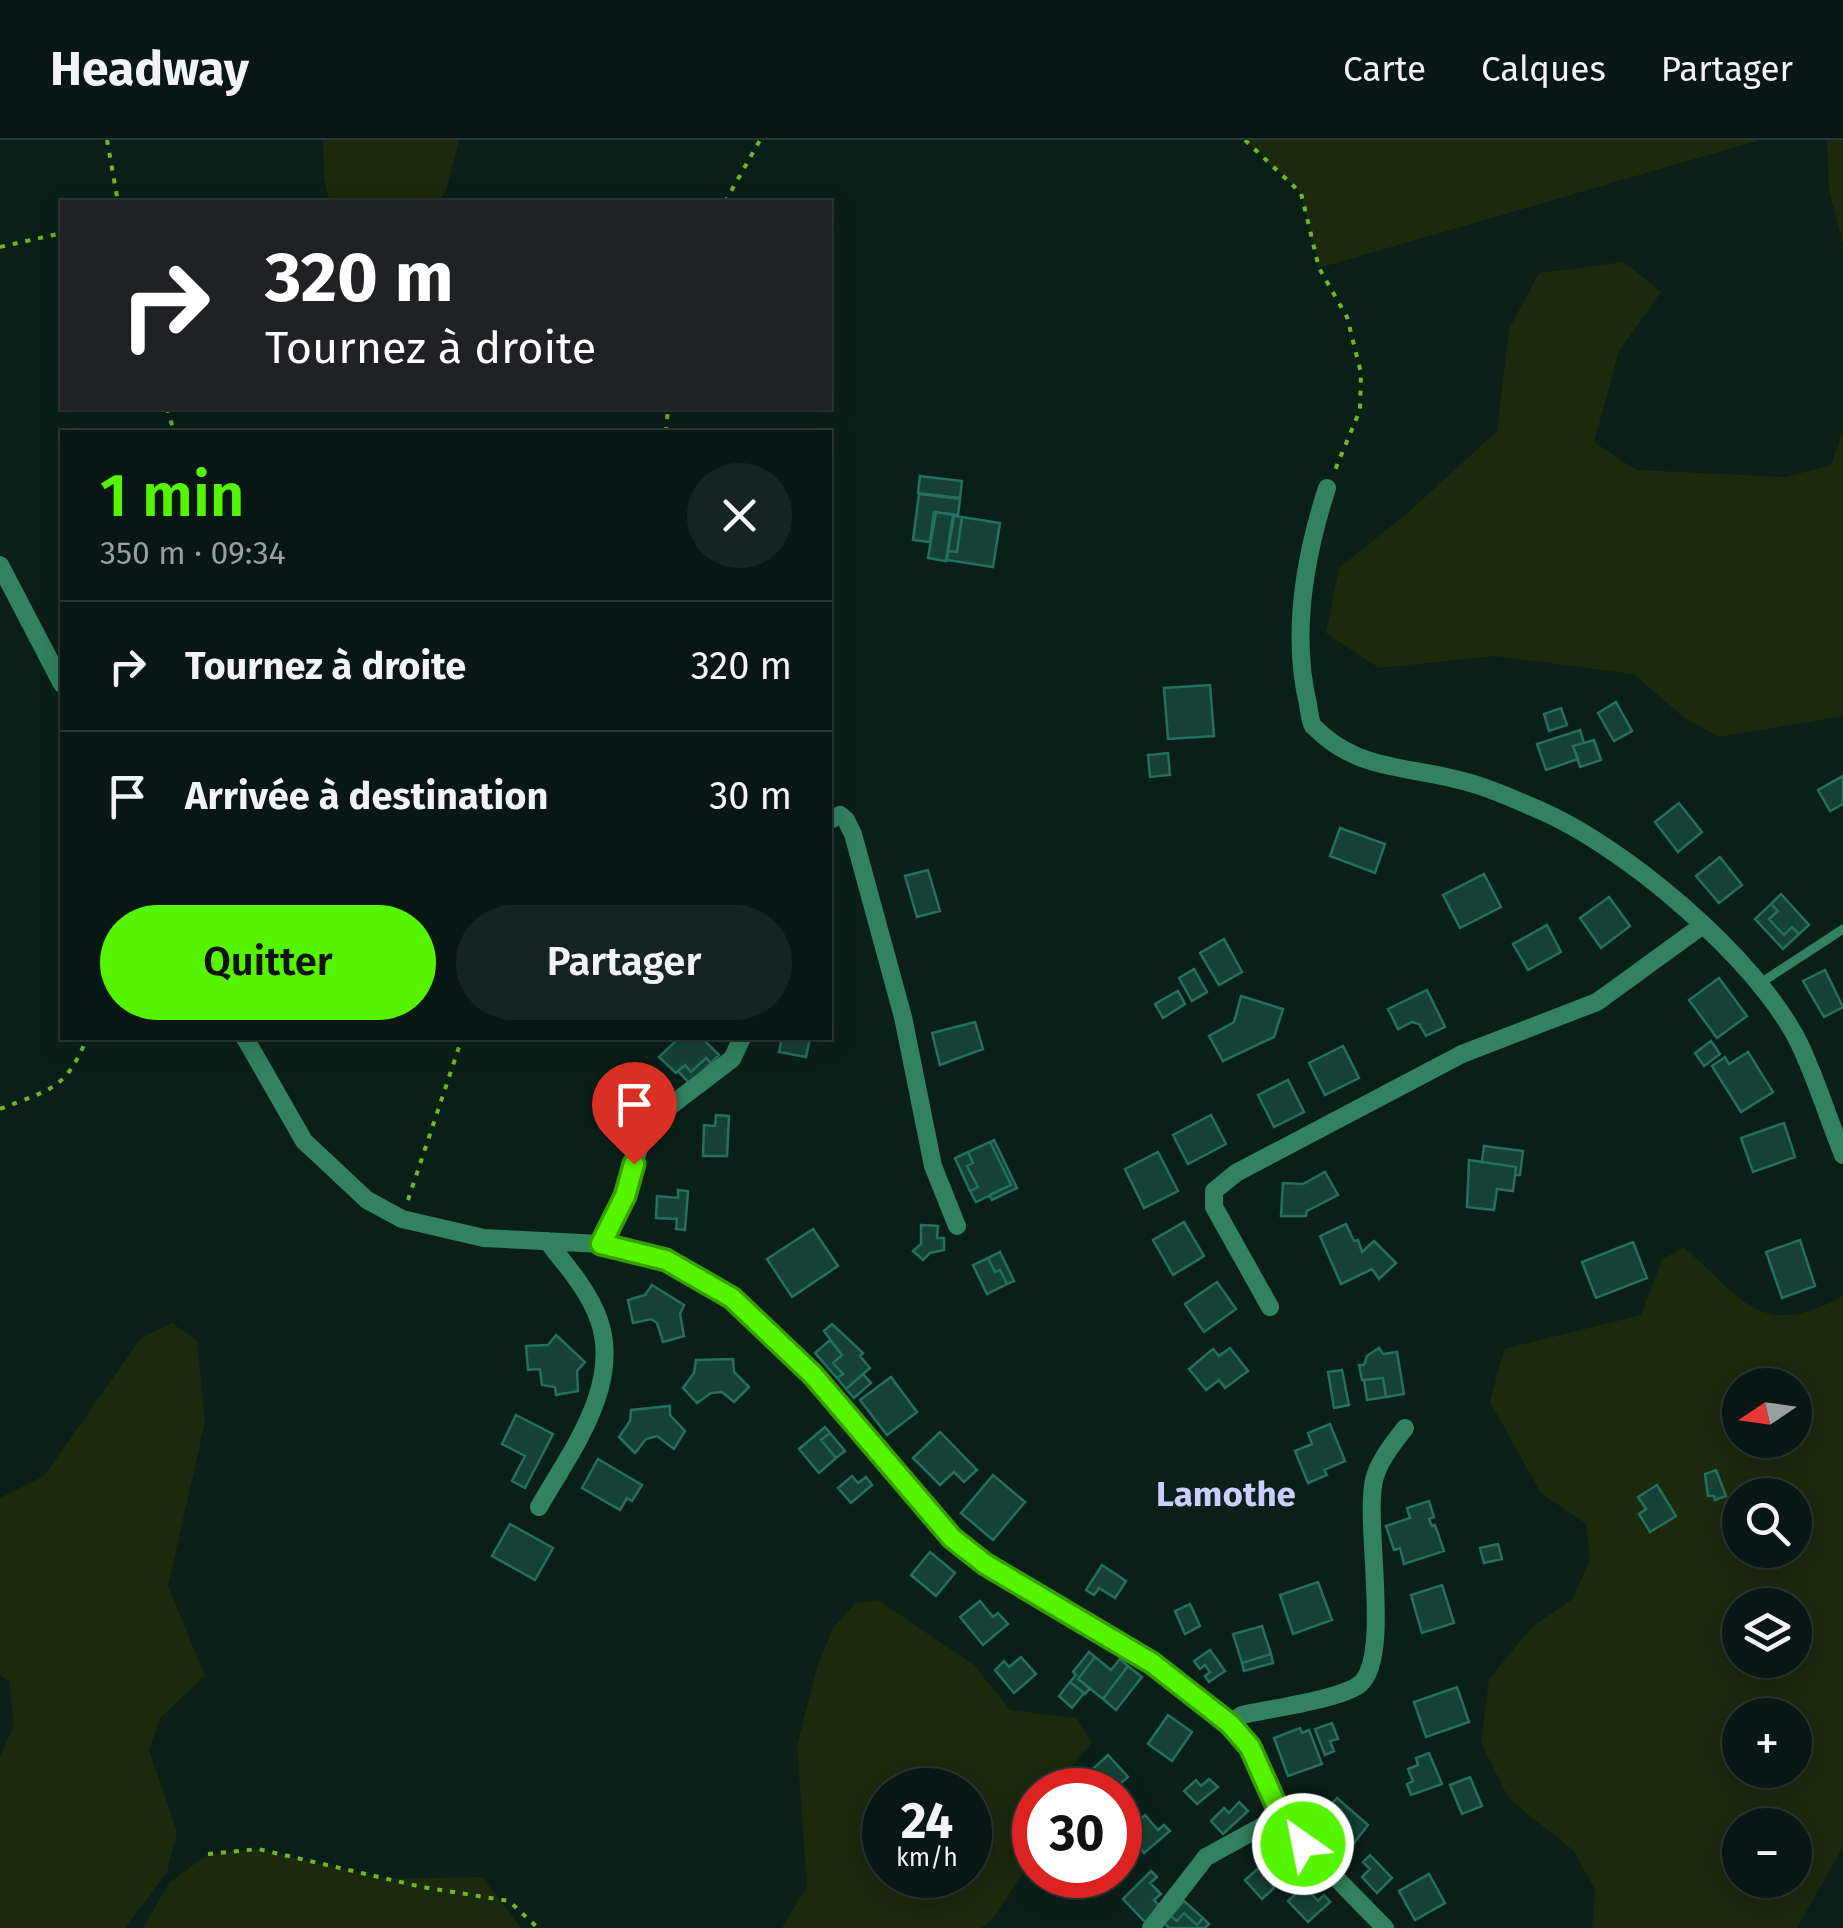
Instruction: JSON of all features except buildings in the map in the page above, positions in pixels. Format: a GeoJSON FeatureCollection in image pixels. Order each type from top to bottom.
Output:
{"type":"FeatureCollection","features":[{"type":"Feature","properties":{"kind":"street"},"geometry":{"type":"LineString","coordinates":[[1327,488],[1315,526],[1301,601],[1303,683],[1313,726],[1344,753],[1395,770],[1459,780],[1551,815],[1650,878],[1759,984],[1798,1042],[1843,1155]]}},
{"type":"Feature","properties":{"kind":"street"},"geometry":{"type":"LineString","coordinates":[[0,565],[60,680]]}},
{"type":"Feature","properties":{"kind":"street"},"geometry":{"type":"LineString","coordinates":[[832,819],[840,816],[846,820],[852,834],[903,1017],[933,1166],[957,1226]]}},
{"type":"Feature","properties":{"kind":"street"},"geometry":{"type":"LineString","coordinates":[[1270,1307],[1214,1208],[1214,1192],[1236,1173],[1462,1054],[1597,1002],[1702,926]]}},
{"type":"Feature","properties":{"kind":"street"},"geometry":{"type":"LineString","coordinates":[[246,1040],[304,1141],[355,1190],[402,1219],[484,1238],[601,1244],[666,1260],[732,1298],[813,1375],[952,1538],[985,1564],[1152,1663],[1230,1724],[1250,1747],[1281,1816],[1303,1844],[1386,1928]]}},
{"type":"Feature","properties":{"kind":"street"},"geometry":{"type":"LineString","coordinates":[[601,1244],[625,1196],[644,1131],[653,1119],[732,1059],[741,1040]]}},
{"type":"Feature","properties":{"kind":"street"},"geometry":{"type":"LineString","coordinates":[[538,1508],[587,1424],[605,1378],[600,1321],[576,1278],[547,1241]]}},
{"type":"Feature","properties":{"kind":"street"},"geometry":{"type":"LineString","coordinates":[[1230,1724],[1242,1715],[1338,1694],[1360,1684],[1372,1666],[1374,1479],[1385,1455],[1405,1428]]}},
{"type":"Feature","properties":{"kind":"street"},"geometry":{"type":"LineString","coordinates":[[1151,1928],[1206,1857],[1281,1816]]}},
{"type":"Feature","properties":{"kind":"lane"},"geometry":{"type":"LineString","coordinates":[[1759,984],[1843,929]]}},
{"type":"Feature","properties":{"kind":"path"},"geometry":{"type":"LineString","coordinates":[[106,140],[118,200]]}},
{"type":"Feature","properties":{"kind":"path"},"geometry":{"type":"LineString","coordinates":[[727,200],[760,140]]}},
{"type":"Feature","properties":{"kind":"path"},"geometry":{"type":"LineString","coordinates":[[1246,140],[1301,194],[1318,268],[1347,317],[1361,372],[1360,410],[1327,488]]}},
{"type":"Feature","properties":{"kind":"path"},"geometry":{"type":"LineString","coordinates":[[0,247],[60,233]]}},
{"type":"Feature","properties":{"kind":"path"},"geometry":{"type":"LineString","coordinates":[[0,1109],[54,1088],[74,1070],[87,1040]]}},
{"type":"Feature","properties":{"kind":"path"},"geometry":{"type":"LineString","coordinates":[[402,1219],[461,1040]]}},
{"type":"Feature","properties":{"kind":"path"},"geometry":{"type":"LineString","coordinates":[[208,1854],[258,1849],[422,1888],[509,1901],[538,1928]]}},
{"type":"Feature","properties":{"kind":"green space"},"geometry":{"type":"Polygon","coordinates":[[[323,140],[459,140],[446,191],[439,200],[329,200],[323,140]]]}},
{"type":"Feature","properties":{"kind":"green space"},"geometry":{"type":"Polygon","coordinates":[[[1245,140],[1760,140],[1319,268],[1301,193],[1245,140]]]}},
{"type":"Feature","properties":{"kind":"green space"},"geometry":{"type":"Polygon","coordinates":[[[1827,140],[1843,140],[1843,243],[1829,191],[1827,140]]]}},
{"type":"Feature","properties":{"kind":"green space"},"geometry":{"type":"Polygon","coordinates":[[[1624,262],[1661,292],[1619,351],[1594,442],[1636,470],[1786,477],[1831,465],[1843,430],[1843,716],[1719,737],[1682,716],[1634,674],[1495,656],[1379,668],[1326,633],[1339,568],[1411,510],[1497,431],[1509,329],[1539,273],[1624,262]]]}},
{"type":"Feature","properties":{"kind":"green space"},"geometry":{"type":"Polygon","coordinates":[[[1683,1247],[1738,1297],[1772,1314],[1791,1315],[1815,1309],[1843,1296],[1843,1847],[1797,1928],[1592,1928],[1595,1890],[1574,1851],[1509,1799],[1481,1743],[1489,1679],[1533,1626],[1573,1599],[1590,1559],[1586,1524],[1541,1493],[1490,1402],[1504,1349],[1641,1315],[1662,1260],[1683,1247]]]}},
{"type":"Feature","properties":{"kind":"green space"},"geometry":{"type":"Polygon","coordinates":[[[172,1323],[197,1341],[205,1422],[168,1586],[205,1676],[160,1718],[149,1750],[177,1832],[167,1872],[125,1928],[0,1928],[0,1756],[14,1726],[9,1681],[0,1675],[0,1498],[44,1476],[141,1338],[172,1323]]]}},
{"type":"Feature","properties":{"kind":"green space"},"geometry":{"type":"Polygon","coordinates":[[[878,1600],[974,1665],[1010,1710],[1076,1718],[1092,1743],[1071,1768],[1012,1768],[1012,1890],[991,1921],[981,1928],[782,1928],[807,1886],[797,1745],[817,1668],[833,1628],[856,1603],[878,1600]]]}},
{"type":"Feature","properties":{"kind":"green space"},"geometry":{"type":"Polygon","coordinates":[[[258,1849],[387,1879],[482,1877],[521,1928],[143,1928],[169,1883],[208,1854],[258,1849]]]}},
{"type":"Feature","properties":{"kind":"district","name":"Lamothe"},"geometry":{"type":"Point","coordinates":[1226,1494]}},
{"type":"Feature","properties":{"kind":"route"},"geometry":{"type":"LineString","coordinates":[[634,1164],[625,1196],[601,1244],[666,1260],[732,1298],[813,1375],[925,1511],[952,1538],[985,1564],[1152,1663],[1230,1724],[1250,1747],[1281,1816],[1303,1844]]}}]}
